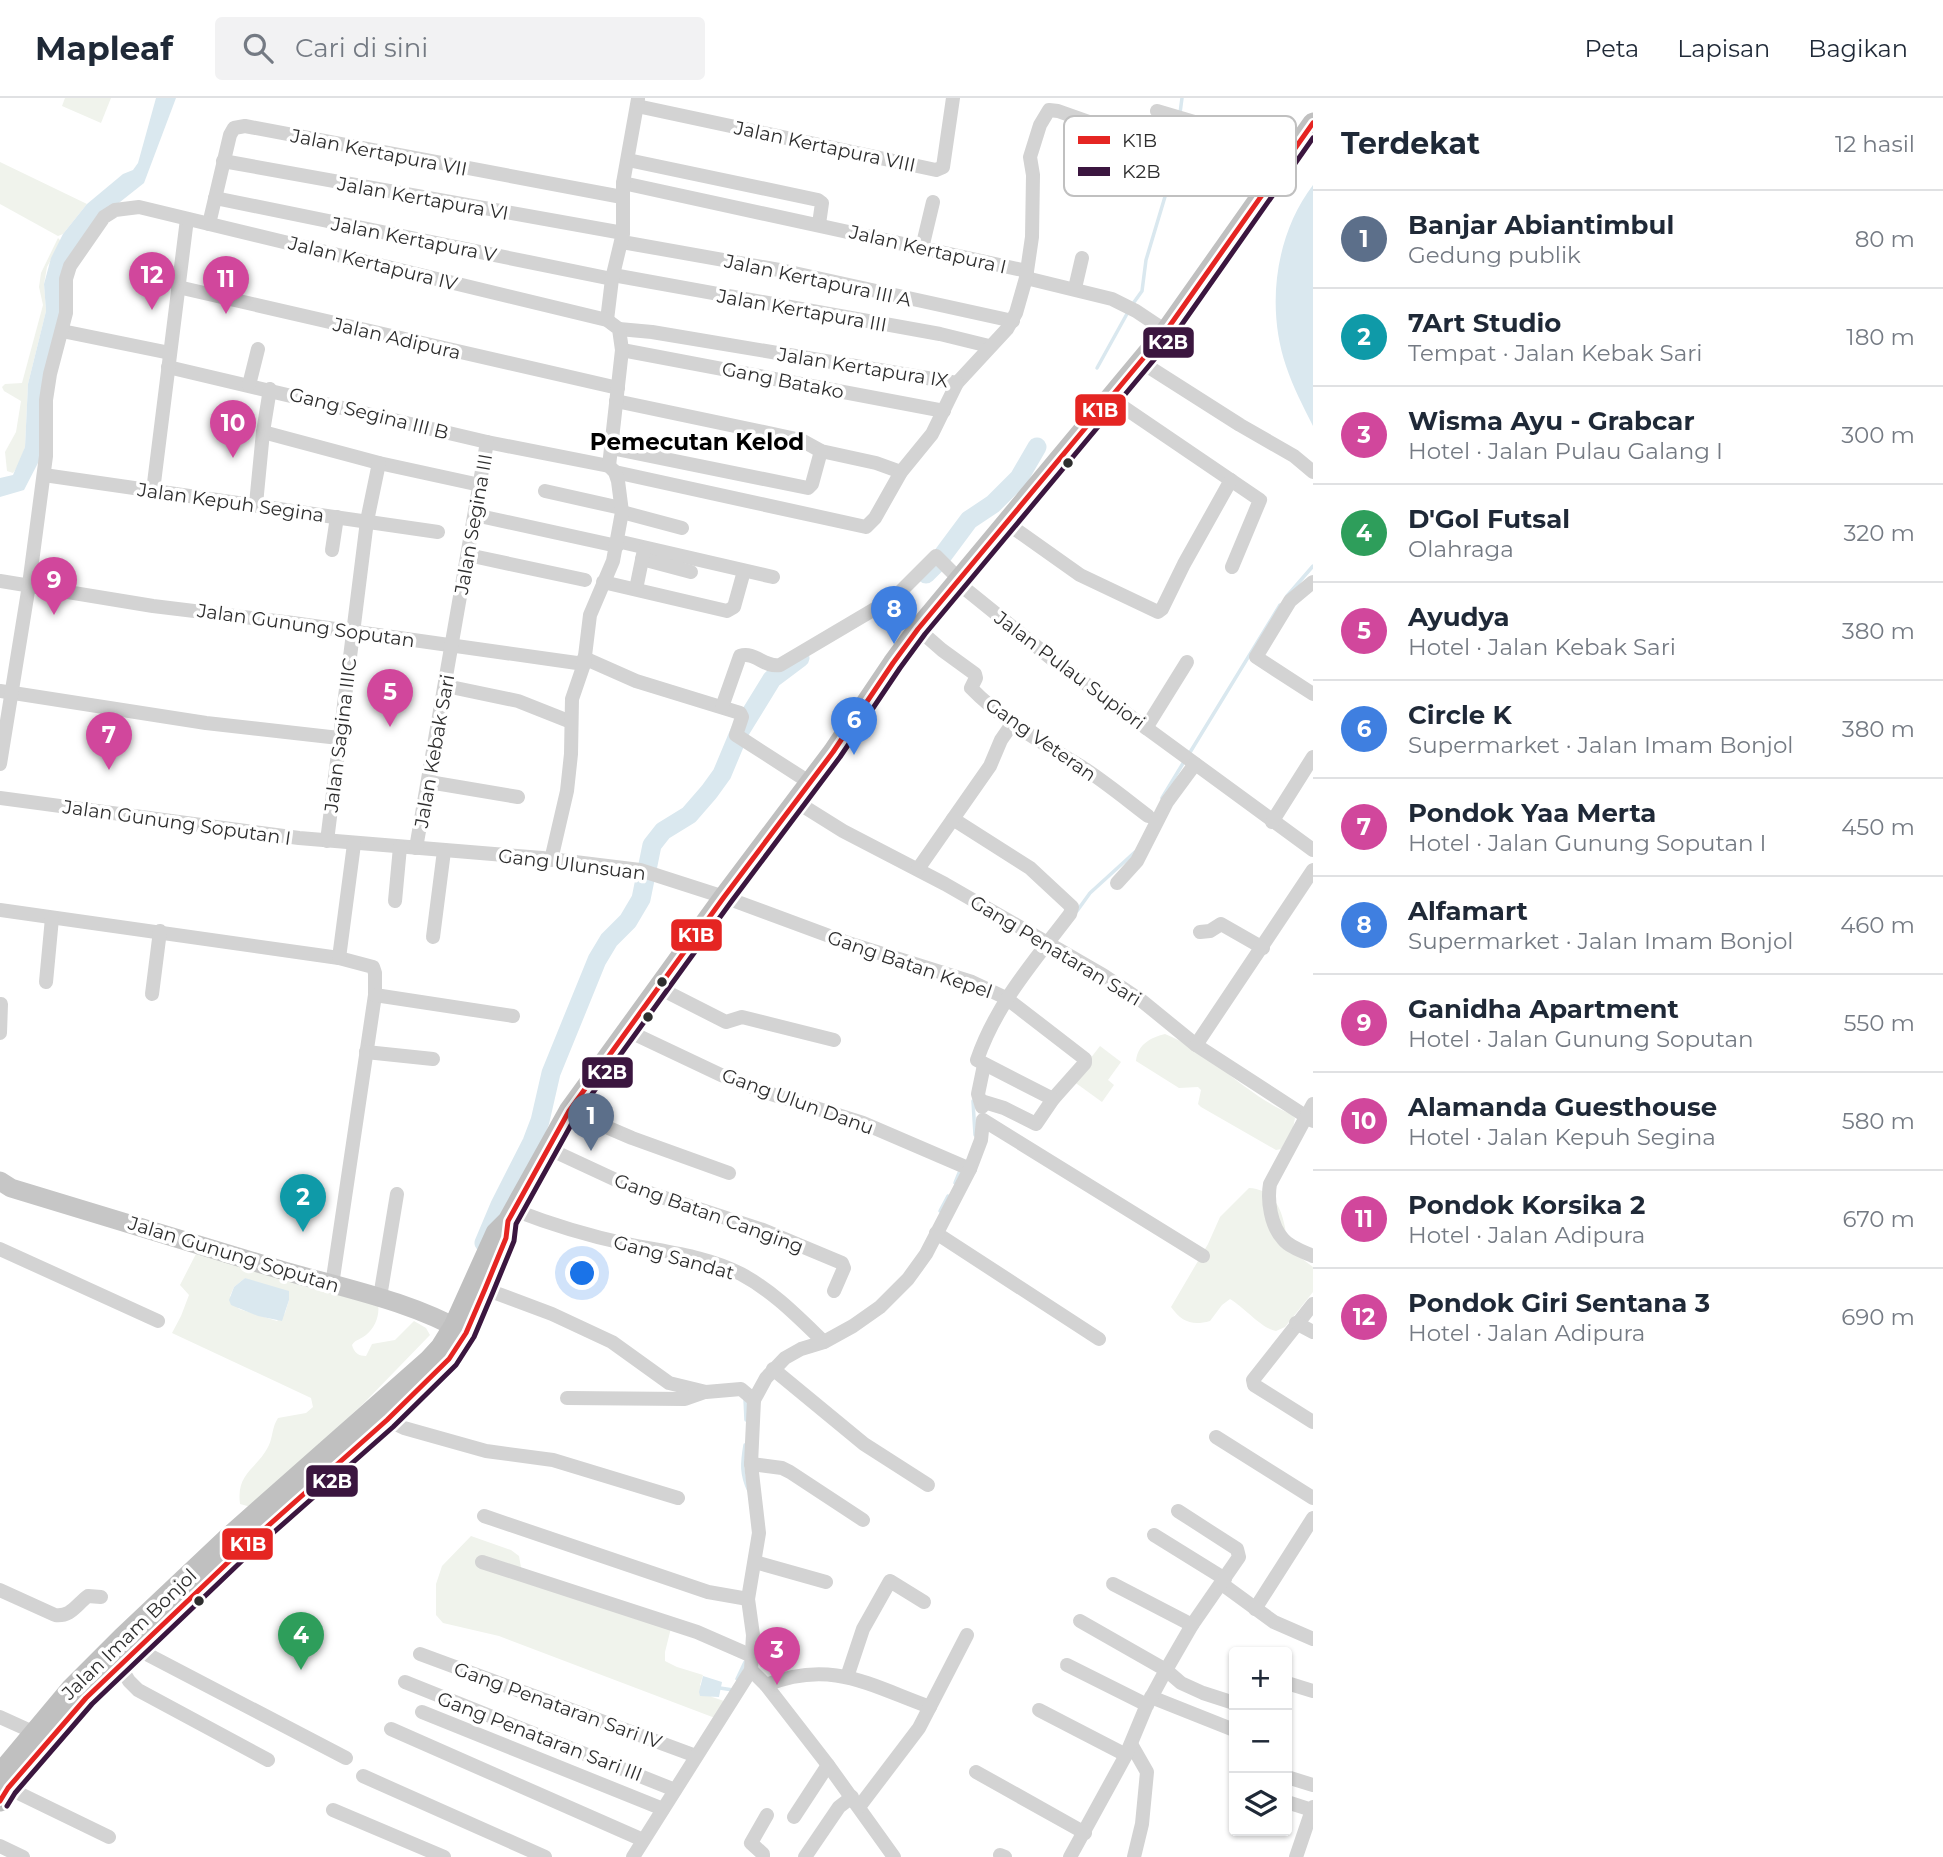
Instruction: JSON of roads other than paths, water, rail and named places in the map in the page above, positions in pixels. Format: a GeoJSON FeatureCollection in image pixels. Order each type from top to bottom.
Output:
{"type":"FeatureCollection","features":[{"type":"Feature","properties":{"kind":"highway","name":"Jalan Imam Bonjol"},"geometry":{"type":"LineString","coordinates":[[1296,147],[1313,123]]}},
{"type":"Feature","properties":{"kind":"highway","name":"Jalan Imam Bonjol"},"geometry":{"type":"LineString","coordinates":[[3,1788],[33,1732],[71,1689],[219,1546],[441,1347],[444,1322],[496,1233],[511,1215],[569,1111],[918,629],[1166,331],[1262,196]]}},
{"type":"Feature","properties":{"kind":"highway","name":"Jalan Imam Bonjol"},"geometry":{"type":"LineString","coordinates":[[444,1322],[485,1289],[506,1238],[511,1215]]}},
{"type":"Feature","properties":{"kind":"highway","name":"Jalan Imam Bonjol"},"geometry":{"type":"LineString","coordinates":[[3,1788],[86,1698],[242,1549],[387,1420],[447,1361],[444,1322]]}},
{"type":"Feature","properties":{"kind":"main road","name":"Jalan Gunung Soputan"},"geometry":{"type":"LineString","coordinates":[[0,1181],[11,1188],[380,1297],[444,1322]]}},
{"type":"Feature","properties":{"kind":"street","name":"Jalan Kertapura VIII"},"geometry":{"type":"LineString","coordinates":[[638,102],[936,170],[943,167],[953,98]]}},
{"type":"Feature","properties":{"kind":"street"},"geometry":{"type":"LineString","coordinates":[[551,860],[567,791],[572,699],[584,661],[590,615],[610,569],[622,510],[620,489],[612,469],[611,448],[622,350],[613,325],[613,277],[622,237],[623,190],[638,102]]}},
{"type":"Feature","properties":{"kind":"street","name":"Jalan Kertapura I"},"geometry":{"type":"LineString","coordinates":[[623,190],[819,225],[1026,274],[1032,226],[1033,175],[1030,157],[1040,125],[1049,110],[1072,116]]}},
{"type":"Feature","properties":{"kind":"street"},"geometry":{"type":"LineString","coordinates":[[1157,111],[1177,116]]}},
{"type":"Feature","properties":{"kind":"street","name":"Jalan Kertapura VII"},"geometry":{"type":"LineString","coordinates":[[209,224],[230,135],[234,128],[245,126],[623,190]]}},
{"type":"Feature","properties":{"kind":"street"},"geometry":{"type":"LineString","coordinates":[[628,160],[818,200],[822,203],[819,225]]}},
{"type":"Feature","properties":{"kind":"street","name":"Jalan Kertapura VI"},"geometry":{"type":"LineString","coordinates":[[223,161],[622,237]]}},
{"type":"Feature","properties":{"kind":"street","name":"Jalan Kertapura V"},"geometry":{"type":"LineString","coordinates":[[215,198],[613,277]]}},
{"type":"Feature","properties":{"kind":"street"},"geometry":{"type":"LineString","coordinates":[[922,248],[933,202]]}},
{"type":"Feature","properties":{"kind":"street","name":"Jalan Kertapura IV"},"geometry":{"type":"LineString","coordinates":[[62,331],[66,313],[66,279],[70,266],[104,218],[115,210],[139,207],[613,325]]}},
{"type":"Feature","properties":{"kind":"street"},"geometry":{"type":"LineString","coordinates":[[153,491],[187,219]]}},
{"type":"Feature","properties":{"kind":"street","name":"Jalan Kertapura III A"},"geometry":{"type":"LineString","coordinates":[[622,237],[1013,321]]}},
{"type":"Feature","properties":{"kind":"street"},"geometry":{"type":"LineString","coordinates":[[1075,288],[1082,258]]}},
{"type":"Feature","properties":{"kind":"street"},"geometry":{"type":"LineString","coordinates":[[957,383],[1013,321],[1026,274],[1100,295],[1130,308],[1166,331]]}},
{"type":"Feature","properties":{"kind":"street","name":"Jalan Kertapura III"},"geometry":{"type":"LineString","coordinates":[[613,277],[940,334],[989,346]]}},
{"type":"Feature","properties":{"kind":"street","name":"Jalan Adipura"},"geometry":{"type":"LineString","coordinates":[[178,287],[793,437],[806,441],[821,451],[876,463],[901,472]]}},
{"type":"Feature","properties":{"kind":"street","name":"Jalan Kertapura IX"},"geometry":{"type":"LineString","coordinates":[[613,325],[957,383],[926,443],[901,472],[879,512]]}},
{"type":"Feature","properties":{"kind":"street"},"geometry":{"type":"LineString","coordinates":[[0,764],[6,691],[29,585],[44,475],[46,400],[62,331]]}},
{"type":"Feature","properties":{"kind":"street","name":"Gang Segina III B"},"geometry":{"type":"LineString","coordinates":[[62,331],[249,385],[487,442]]}},
{"type":"Feature","properties":{"kind":"street"},"geometry":{"type":"LineString","coordinates":[[249,385],[258,349]]}},
{"type":"Feature","properties":{"kind":"street","name":"Gang Batako"},"geometry":{"type":"LineString","coordinates":[[622,350],[944,411]]}},
{"type":"Feature","properties":{"kind":"street"},"geometry":{"type":"LineString","coordinates":[[1141,362],[1294,456],[1313,472]]}},
{"type":"Feature","properties":{"kind":"street"},"geometry":{"type":"LineString","coordinates":[[256,504],[270,389]]}},
{"type":"Feature","properties":{"kind":"street"},"geometry":{"type":"LineString","coordinates":[[1110,398],[1261,501],[1232,567]]}},
{"type":"Feature","properties":{"kind":"street"},"geometry":{"type":"LineString","coordinates":[[263,432],[379,463],[480,485]]}},
{"type":"Feature","properties":{"kind":"street","name":"Jalan Segina III"},"geometry":{"type":"LineString","coordinates":[[453,645],[487,442],[860,527],[868,526],[879,512]]}},
{"type":"Feature","properties":{"kind":"street"},"geometry":{"type":"LineString","coordinates":[[611,448],[808,488],[812,484],[821,451]]}},
{"type":"Feature","properties":{"kind":"street","name":"Jalan Sagina IIIC"},"geometry":{"type":"LineString","coordinates":[[327,841],[367,521],[379,463]]}},
{"type":"Feature","properties":{"kind":"street","name":"Jalan Kepuh Segina"},"geometry":{"type":"LineString","coordinates":[[44,475],[438,532]]}},
{"type":"Feature","properties":{"kind":"street"},"geometry":{"type":"LineString","coordinates":[[1008,524],[1080,575],[1155,611],[1162,609],[1231,480]]}},
{"type":"Feature","properties":{"kind":"street"},"geometry":{"type":"LineString","coordinates":[[545,491],[682,528]]}},
{"type":"Feature","properties":{"kind":"street"},"geometry":{"type":"LineString","coordinates":[[475,515],[617,543],[691,572]]}},
{"type":"Feature","properties":{"kind":"street"},"geometry":{"type":"LineString","coordinates":[[332,550],[337,517]]}},
{"type":"Feature","properties":{"kind":"street"},"geometry":{"type":"LineString","coordinates":[[643,554],[773,577]]}},
{"type":"Feature","properties":{"kind":"street"},"geometry":{"type":"LineString","coordinates":[[636,589],[643,554]]}},
{"type":"Feature","properties":{"kind":"street"},"geometry":{"type":"LineString","coordinates":[[468,555],[585,580]]}},
{"type":"Feature","properties":{"kind":"street","name":"Jalan Pulau Supiori"},"geometry":{"type":"LineString","coordinates":[[722,707],[740,656],[749,654],[770,666],[780,665],[895,597],[936,556],[959,582],[1052,659],[1313,850]]}},
{"type":"Feature","properties":{"kind":"street"},"geometry":{"type":"LineString","coordinates":[[603,582],[727,611],[734,607],[744,571]]}},
{"type":"Feature","properties":{"kind":"street","name":"Jalan Gunung Soputan"},"geometry":{"type":"LineString","coordinates":[[0,581],[153,606],[584,661],[636,681],[722,707]]}},
{"type":"Feature","properties":{"kind":"street"},"geometry":{"type":"LineString","coordinates":[[1313,582],[1290,601],[1256,657],[1313,694]]}},
{"type":"Feature","properties":{"kind":"street","name":"Gang Veteran"},"geometry":{"type":"LineString","coordinates":[[918,629],[975,674],[971,688],[1012,724],[1083,768],[1148,816]]}},
{"type":"Feature","properties":{"kind":"street","name":"Jalan Kebak Sari"},"geometry":{"type":"LineString","coordinates":[[354,844],[416,848],[453,645]]}},
{"type":"Feature","properties":{"kind":"street"},"geometry":{"type":"LineString","coordinates":[[1146,728],[1187,662]]}},
{"type":"Feature","properties":{"kind":"street"},"geometry":{"type":"LineString","coordinates":[[446,686],[518,701],[571,722]]}},
{"type":"Feature","properties":{"kind":"street"},"geometry":{"type":"LineString","coordinates":[[6,691],[206,723],[338,738]]}},
{"type":"Feature","properties":{"kind":"street"},"geometry":{"type":"LineString","coordinates":[[722,707],[742,716],[739,737],[809,782]]}},
{"type":"Feature","properties":{"kind":"street"},"geometry":{"type":"LineString","coordinates":[[918,869],[990,766],[998,746],[1012,724]]}},
{"type":"Feature","properties":{"kind":"street"},"geometry":{"type":"LineString","coordinates":[[1272,822],[1313,757]]}},
{"type":"Feature","properties":{"kind":"street"},"geometry":{"type":"LineString","coordinates":[[1117,883],[1137,861],[1190,760]]}},
{"type":"Feature","properties":{"kind":"street"},"geometry":{"type":"LineString","coordinates":[[429,782],[518,797]]}},
{"type":"Feature","properties":{"kind":"street","name":"Jalan Gunung Soputan I"},"geometry":{"type":"LineString","coordinates":[[0,799],[354,844]]}},
{"type":"Feature","properties":{"kind":"street","name":"Gang Penataran Sari"},"geometry":{"type":"LineString","coordinates":[[795,801],[842,831],[918,869],[1123,988],[1196,1045],[1311,1114]]}},
{"type":"Feature","properties":{"kind":"street"},"geometry":{"type":"LineString","coordinates":[[633,1857],[751,1663],[752,1619],[748,1599],[759,1533],[751,1464],[748,1396],[773,1369],[801,1349],[865,1318],[901,1287],[926,1254],[964,1167],[980,1145],[983,1120],[978,1094],[981,1063],[990,1026],[1051,946],[1070,914],[1072,907],[1030,868],[953,819]]}},
{"type":"Feature","properties":{"kind":"street"},"geometry":{"type":"LineString","coordinates":[[339,958],[354,844]]}},
{"type":"Feature","properties":{"kind":"street"},"geometry":{"type":"LineString","coordinates":[[396,901],[400,847]]}},
{"type":"Feature","properties":{"kind":"street","name":"Gang Ulunsuan"},"geometry":{"type":"LineString","coordinates":[[416,848],[640,870],[724,897]]}},
{"type":"Feature","properties":{"kind":"street"},"geometry":{"type":"LineString","coordinates":[[433,937],[444,851]]}},
{"type":"Feature","properties":{"kind":"street"},"geometry":{"type":"LineString","coordinates":[[1196,1045],[1313,870]]}},
{"type":"Feature","properties":{"kind":"street","name":"Gang Batan Kepel"},"geometry":{"type":"LineString","coordinates":[[724,897],[852,944],[967,980],[1008,1000],[1083,1057],[1085,1063],[1053,1099]]}},
{"type":"Feature","properties":{"kind":"street"},"geometry":{"type":"LineString","coordinates":[[0,910],[339,958],[373,967],[375,995],[332,1285]]}},
{"type":"Feature","properties":{"kind":"street"},"geometry":{"type":"LineString","coordinates":[[46,982],[52,918]]}},
{"type":"Feature","properties":{"kind":"street"},"geometry":{"type":"LineString","coordinates":[[1200,932],[1210,931],[1221,924],[1263,948]]}},
{"type":"Feature","properties":{"kind":"street"},"geometry":{"type":"LineString","coordinates":[[152,994],[160,931]]}},
{"type":"Feature","properties":{"kind":"street"},"geometry":{"type":"LineString","coordinates":[[659,988],[726,1023],[742,1017],[834,1040]]}},
{"type":"Feature","properties":{"kind":"street"},"geometry":{"type":"LineString","coordinates":[[375,995],[513,1016]]}},
{"type":"Feature","properties":{"kind":"street"},"geometry":{"type":"LineString","coordinates":[[0,1033],[1,1004]]}},
{"type":"Feature","properties":{"kind":"street","name":"Gang Ulun Danu"},"geometry":{"type":"LineString","coordinates":[[628,1031],[721,1074],[768,1093],[863,1123],[964,1167]]}},
{"type":"Feature","properties":{"kind":"street"},"geometry":{"type":"LineString","coordinates":[[366,1052],[433,1059]]}},
{"type":"Feature","properties":{"kind":"street"},"geometry":{"type":"LineString","coordinates":[[981,1063],[1053,1099],[1036,1124],[1004,1108],[981,1101]]}},
{"type":"Feature","properties":{"kind":"street"},"geometry":{"type":"LineString","coordinates":[[569,1111],[622,1135],[729,1173]]}},
{"type":"Feature","properties":{"kind":"street"},"geometry":{"type":"LineString","coordinates":[[1311,1114],[1270,1184],[1269,1205],[1284,1241],[1313,1256]]}},
{"type":"Feature","properties":{"kind":"street"},"geometry":{"type":"LineString","coordinates":[[983,1120],[1203,1256]]}},
{"type":"Feature","properties":{"kind":"street","name":"Gang Batan Canging"},"geometry":{"type":"LineString","coordinates":[[547,1148],[631,1187],[763,1230],[842,1263],[844,1268],[834,1291]]}},
{"type":"Feature","properties":{"kind":"street"},"geometry":{"type":"LineString","coordinates":[[380,1297],[397,1194]]}},
{"type":"Feature","properties":{"kind":"street","name":"Gang Sandat"},"geometry":{"type":"LineString","coordinates":[[511,1215],[723,1265],[778,1298],[820,1338]]}},
{"type":"Feature","properties":{"kind":"street"},"geometry":{"type":"LineString","coordinates":[[936,1233],[1099,1339]]}},
{"type":"Feature","properties":{"kind":"street"},"geometry":{"type":"LineString","coordinates":[[0,1249],[158,1321]]}},
{"type":"Feature","properties":{"kind":"street"},"geometry":{"type":"LineString","coordinates":[[485,1289],[552,1314],[612,1342],[669,1383],[706,1392],[748,1396]]}},
{"type":"Feature","properties":{"kind":"street"},"geometry":{"type":"LineString","coordinates":[[1311,1415],[1253,1382],[1253,1378],[1313,1304]]}},
{"type":"Feature","properties":{"kind":"street"},"geometry":{"type":"LineString","coordinates":[[1296,1323],[1313,1332]]}},
{"type":"Feature","properties":{"kind":"street"},"geometry":{"type":"LineString","coordinates":[[773,1369],[864,1444],[928,1485]]}},
{"type":"Feature","properties":{"kind":"street"},"geometry":{"type":"LineString","coordinates":[[567,1398],[685,1399],[706,1392]]}},
{"type":"Feature","properties":{"kind":"street"},"geometry":{"type":"LineString","coordinates":[[387,1420],[486,1451],[553,1460],[678,1498]]}},
{"type":"Feature","properties":{"kind":"street"},"geometry":{"type":"LineString","coordinates":[[1216,1437],[1313,1498]]}},
{"type":"Feature","properties":{"kind":"street"},"geometry":{"type":"LineString","coordinates":[[751,1464],[790,1472],[863,1520]]}},
{"type":"Feature","properties":{"kind":"street"},"geometry":{"type":"LineString","coordinates":[[1070,1857],[1085,1833],[1166,1670],[1192,1625],[1239,1557],[1239,1552],[1178,1511]]}},
{"type":"Feature","properties":{"kind":"street"},"geometry":{"type":"LineString","coordinates":[[484,1516],[708,1592],[748,1599]]}},
{"type":"Feature","properties":{"kind":"street"},"geometry":{"type":"LineString","coordinates":[[1255,1609],[1313,1518]]}},
{"type":"Feature","properties":{"kind":"street"},"geometry":{"type":"LineString","coordinates":[[1154,1535],[1224,1581],[1274,1622],[1313,1639]]}},
{"type":"Feature","properties":{"kind":"street"},"geometry":{"type":"LineString","coordinates":[[482,1562],[697,1632],[751,1663],[894,1857]]}},
{"type":"Feature","properties":{"kind":"street"},"geometry":{"type":"LineString","coordinates":[[755,1562],[826,1582]]}},
{"type":"Feature","properties":{"kind":"street"},"geometry":{"type":"LineString","coordinates":[[847,1677],[863,1629],[890,1581],[924,1602]]}},
{"type":"Feature","properties":{"kind":"street"},"geometry":{"type":"LineString","coordinates":[[1113,1584],[1192,1625]]}},
{"type":"Feature","properties":{"kind":"street"},"geometry":{"type":"LineString","coordinates":[[0,1590],[55,1615],[63,1616],[69,1614],[88,1596],[101,1597]]}},
{"type":"Feature","properties":{"kind":"street"},"geometry":{"type":"LineString","coordinates":[[1080,1621],[1166,1670],[1181,1683],[1229,1701]]}},
{"type":"Feature","properties":{"kind":"street"},"geometry":{"type":"LineString","coordinates":[[805,1857],[839,1807],[855,1802],[908,1743],[930,1707],[967,1634]]}},
{"type":"Feature","properties":{"kind":"street"},"geometry":{"type":"LineString","coordinates":[[137,1649],[346,1758]]}},
{"type":"Feature","properties":{"kind":"street","name":"Gang Penataran Sari IV"},"geometry":{"type":"LineString","coordinates":[[420,1654],[696,1756]]}},
{"type":"Feature","properties":{"kind":"street"},"geometry":{"type":"LineString","coordinates":[[1067,1665],[1149,1701],[1229,1728]]}},
{"type":"Feature","properties":{"kind":"street"},"geometry":{"type":"LineString","coordinates":[[120,1666],[138,1690],[268,1759]]}},
{"type":"Feature","properties":{"kind":"street"},"geometry":{"type":"LineString","coordinates":[[766,1685],[779,1680],[825,1674],[847,1677],[930,1707]]}},
{"type":"Feature","properties":{"kind":"street","name":"Gang Penataran Sari III"},"geometry":{"type":"LineString","coordinates":[[405,1682],[675,1790]]}},
{"type":"Feature","properties":{"kind":"street"},"geometry":{"type":"LineString","coordinates":[[1292,1684],[1313,1690]]}},
{"type":"Feature","properties":{"kind":"street"},"geometry":{"type":"LineString","coordinates":[[1039,1710],[1128,1749],[1147,1772],[1142,1824],[1134,1857]]}},
{"type":"Feature","properties":{"kind":"street"},"geometry":{"type":"LineString","coordinates":[[422,1712],[663,1809]]}},
{"type":"Feature","properties":{"kind":"street"},"geometry":{"type":"LineString","coordinates":[[0,1717],[33,1732]]}},
{"type":"Feature","properties":{"kind":"street"},"geometry":{"type":"LineString","coordinates":[[391,1729],[643,1840]]}},
{"type":"Feature","properties":{"kind":"street"},"geometry":{"type":"LineString","coordinates":[[794,1817],[828,1765]]}},
{"type":"Feature","properties":{"kind":"street"},"geometry":{"type":"LineString","coordinates":[[976,1772],[1085,1833]]}},
{"type":"Feature","properties":{"kind":"street"},"geometry":{"type":"LineString","coordinates":[[363,1776],[545,1857]]}},
{"type":"Feature","properties":{"kind":"street"},"geometry":{"type":"LineString","coordinates":[[1292,1779],[1313,1785]]}},
{"type":"Feature","properties":{"kind":"street"},"geometry":{"type":"LineString","coordinates":[[3,1788],[109,1837]]}},
{"type":"Feature","properties":{"kind":"street"},"geometry":{"type":"LineString","coordinates":[[1292,1803],[1313,1809],[1296,1857]]}},
{"type":"Feature","properties":{"kind":"street"},"geometry":{"type":"LineString","coordinates":[[333,1810],[444,1857]]}},
{"type":"Feature","properties":{"kind":"street"},"geometry":{"type":"LineString","coordinates":[[763,1857],[751,1843],[767,1815]]}},
{"type":"Feature","properties":{"kind":"street"},"geometry":{"type":"LineString","coordinates":[[0,1846],[23,1857]]}},
{"type":"Feature","properties":{"kind":"waterway"},"geometry":{"type":"LineString","coordinates":[[1180,113],[1182,98]]}},
{"type":"Feature","properties":{"kind":"waterway"},"geometry":{"type":"LineString","coordinates":[[1132,305],[1142,291],[1146,260],[1165,196]]}},
{"type":"Feature","properties":{"kind":"waterway"},"geometry":{"type":"LineString","coordinates":[[1097,368],[1128,312]]}},
{"type":"Feature","properties":{"kind":"waterway"},"geometry":{"type":"LineString","coordinates":[[926,574],[969,520],[993,504],[1019,478],[1037,447]]}},
{"type":"Feature","properties":{"kind":"waterway"},"geometry":{"type":"LineString","coordinates":[[1287,596],[1313,566]]}},
{"type":"Feature","properties":{"kind":"waterway"},"geometry":{"type":"LineString","coordinates":[[1189,754],[1280,605]]}},
{"type":"Feature","properties":{"kind":"waterway"},"geometry":{"type":"LineString","coordinates":[[484,1243],[532,1142],[540,1121],[551,1073],[597,960],[609,940],[628,921],[641,899],[652,845],[663,831],[689,815],[709,792],[722,774],[740,731],[772,679],[800,658]]}},
{"type":"Feature","properties":{"kind":"waterway"},"geometry":{"type":"LineString","coordinates":[[1162,798],[1185,760]]}},
{"type":"Feature","properties":{"kind":"waterway"},"geometry":{"type":"LineString","coordinates":[[1077,911],[1090,893],[1135,852]]}},
{"type":"Feature","properties":{"kind":"waterway"},"geometry":{"type":"LineString","coordinates":[[973,1101],[975,1135]]}},
{"type":"Feature","properties":{"kind":"waterway"},"geometry":{"type":"LineString","coordinates":[[955,1183],[961,1168]]}},
{"type":"Feature","properties":{"kind":"waterway"},"geometry":{"type":"LineString","coordinates":[[940,1211],[948,1196]]}},
{"type":"Feature","properties":{"kind":"waterway"},"geometry":{"type":"LineString","coordinates":[[745,1399],[746,1420]]}},
{"type":"Feature","properties":{"kind":"waterway"},"geometry":{"type":"LineString","coordinates":[[745,1445],[743,1468],[749,1491]]}},
{"type":"Feature","properties":{"kind":"waterway"},"geometry":{"type":"LineString","coordinates":[[737,1679],[745,1662]]}},
{"type":"Feature","properties":{"kind":"waterway"},"geometry":{"type":"LineString","coordinates":[[720,1688],[733,1690]]}},
{"type":"Feature","properties":{"kind":"place","name":"Pondok Giri Sentana 3"},"geometry":{"type":"Point","coordinates":[152,310]}},
{"type":"Feature","properties":{"kind":"place","name":"Pondok Korsika 2"},"geometry":{"type":"Point","coordinates":[226,314]}},
{"type":"Feature","properties":{"kind":"place","name":"Alamanda Guesthouse"},"geometry":{"type":"Point","coordinates":[233,458]}},
{"type":"Feature","properties":{"kind":"place","name":"Ganidha Apartment"},"geometry":{"type":"Point","coordinates":[54,615]}},
{"type":"Feature","properties":{"kind":"place","name":"Alfamart"},"geometry":{"type":"Point","coordinates":[894,644]}},
{"type":"Feature","properties":{"kind":"place","name":"Ayudya"},"geometry":{"type":"Point","coordinates":[390,727]}},
{"type":"Feature","properties":{"kind":"place","name":"Circle K"},"geometry":{"type":"Point","coordinates":[854,755]}},
{"type":"Feature","properties":{"kind":"place","name":"Pondok Yaa Merta"},"geometry":{"type":"Point","coordinates":[109,770]}},
{"type":"Feature","properties":{"kind":"place","name":"Banjar Abiantimbul"},"geometry":{"type":"Point","coordinates":[591,1151]}},
{"type":"Feature","properties":{"kind":"place","name":"7Art Studio"},"geometry":{"type":"Point","coordinates":[303,1232]}},
{"type":"Feature","properties":{"kind":"place","name":"D'Gol Futsal"},"geometry":{"type":"Point","coordinates":[301,1670]}},
{"type":"Feature","properties":{"kind":"place","name":"Wisma Ayu - Grabcar"},"geometry":{"type":"Point","coordinates":[777,1685]}},
{"type":"Feature","properties":{"kind":"district","name":"Pemecutan Kelod"},"geometry":{"type":"Point","coordinates":[697,442]}}]}
